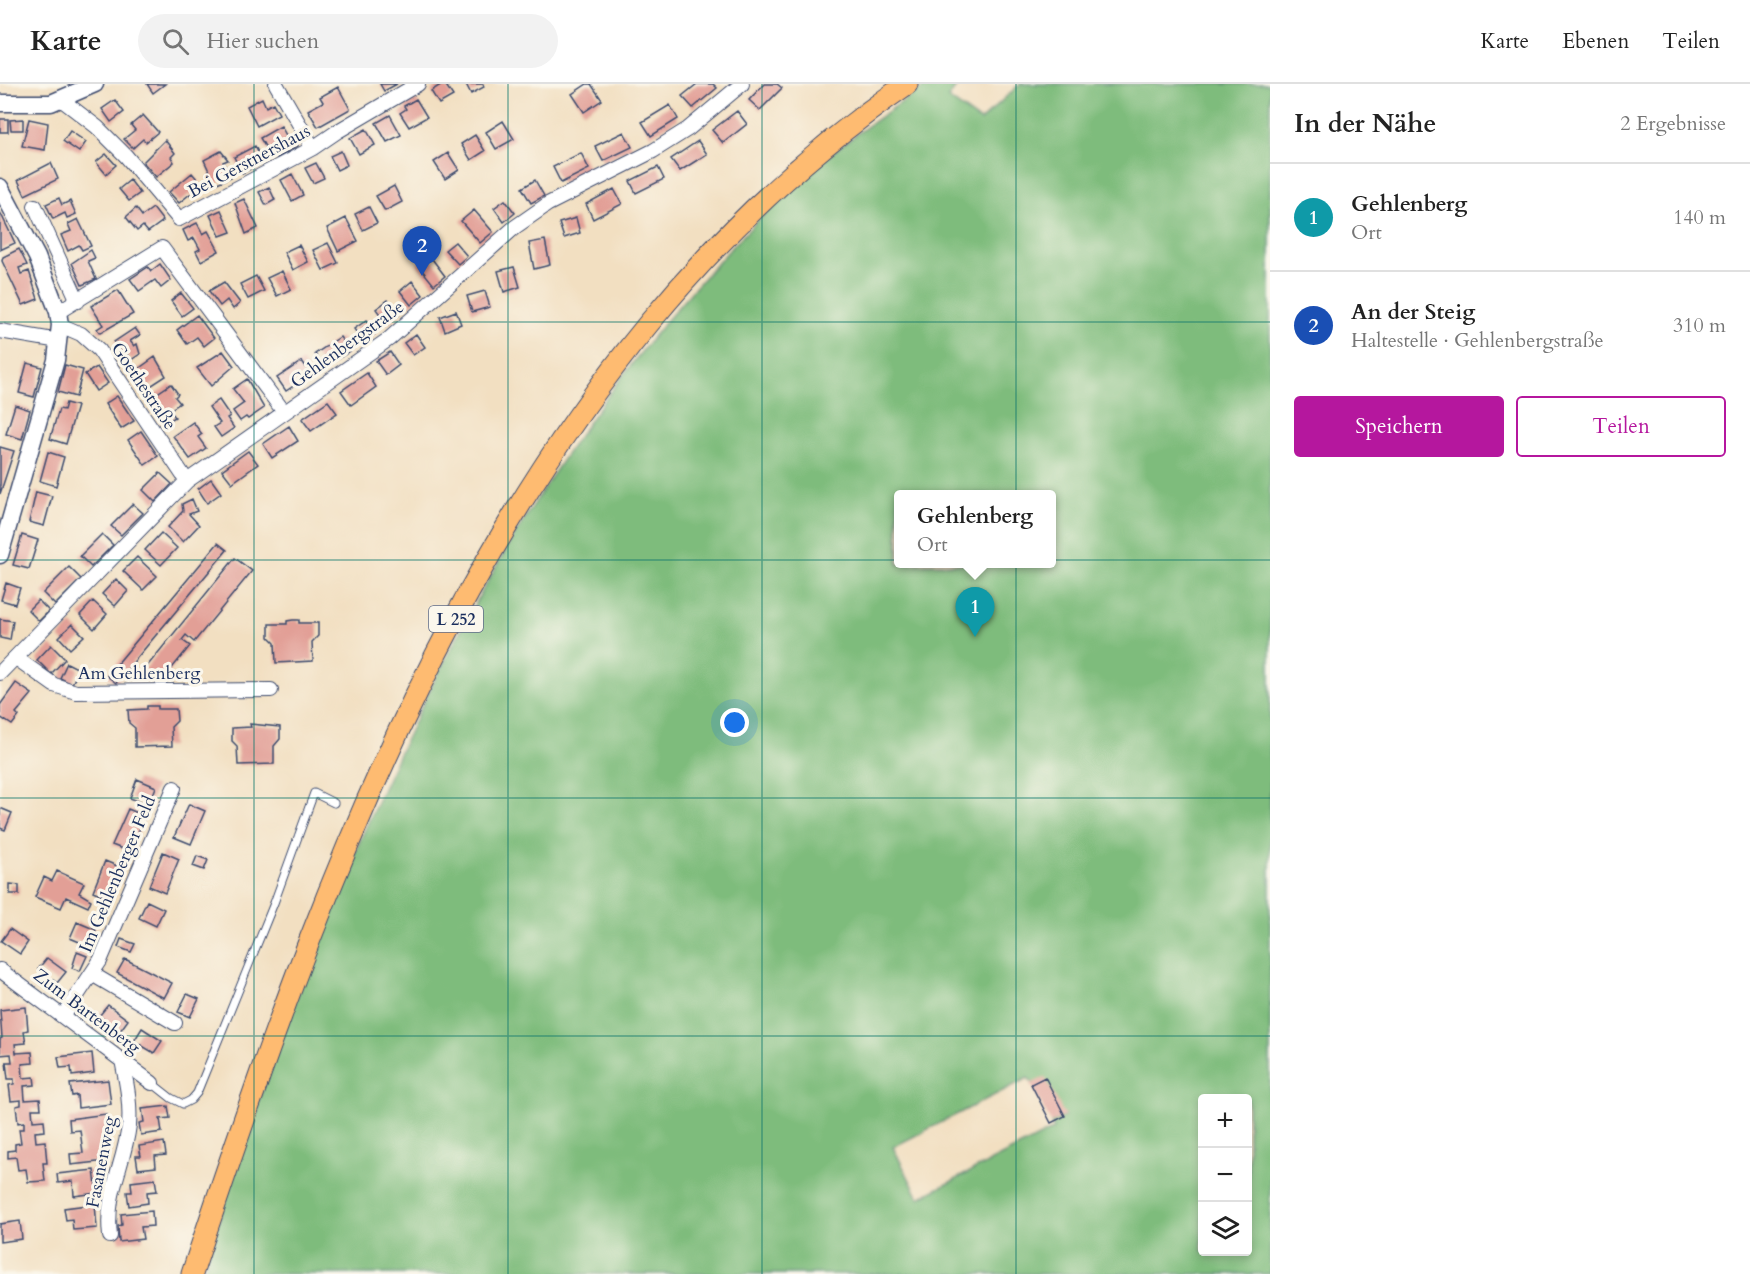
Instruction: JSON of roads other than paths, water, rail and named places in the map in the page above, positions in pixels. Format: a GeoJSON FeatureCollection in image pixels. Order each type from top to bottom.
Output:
{"type":"FeatureCollection","features":[{"type":"Feature","properties":{"kind":"highway","name":"L 252"},"geometry":{"type":"LineString","coordinates":[[192,1274],[291,988],[369,796],[441,648],[527,490],[577,415],[640,334],[698,268],[771,192],[820,149],[906,84]]}},
{"type":"Feature","properties":{"kind":"street"},"geometry":{"type":"LineString","coordinates":[[0,103],[46,104],[62,100],[95,84]]}},
{"type":"Feature","properties":{"kind":"street"},"geometry":{"type":"LineString","coordinates":[[276,84],[313,148]]}},
{"type":"Feature","properties":{"kind":"street","name":"Bei Gerstnershaus"},"geometry":{"type":"LineString","coordinates":[[62,100],[111,141],[179,219],[313,148],[418,84]]}},
{"type":"Feature","properties":{"kind":"street","name":"Gehlenbergstraße"},"geometry":{"type":"LineString","coordinates":[[1,672],[187,481],[389,339],[523,221],[549,204],[653,151],[679,135],[742,84]]}},
{"type":"Feature","properties":{"kind":"street"},"geometry":{"type":"LineString","coordinates":[[0,187],[37,257],[59,326]]}},
{"type":"Feature","properties":{"kind":"street"},"geometry":{"type":"LineString","coordinates":[[35,206],[78,301]]}},
{"type":"Feature","properties":{"kind":"street"},"geometry":{"type":"LineString","coordinates":[[0,555],[59,326],[78,301],[162,248],[284,412]]}},
{"type":"Feature","properties":{"kind":"street","name":"Goethestraße"},"geometry":{"type":"LineString","coordinates":[[0,331],[59,326],[81,334],[99,350],[187,481]]}},
{"type":"Feature","properties":{"kind":"street","name":"Am Gehlenberg"},"geometry":{"type":"LineString","coordinates":[[16,658],[54,685],[76,692],[271,690]]}},
{"type":"Feature","properties":{"kind":"street","name":"Im Gehlenberger Feld"},"geometry":{"type":"LineString","coordinates":[[64,1015],[92,974],[174,788]]}},
{"type":"Feature","properties":{"kind":"street","name":"Zum Bartenberg"},"geometry":{"type":"LineString","coordinates":[[0,970],[64,1015],[152,1083]]}},
{"type":"Feature","properties":{"kind":"street","name":"Im Gehlenberger Feld"},"geometry":{"type":"LineString","coordinates":[[92,974],[175,1023]]}},
{"type":"Feature","properties":{"kind":"street","name":"Fasanenweg"},"geometry":{"type":"LineString","coordinates":[[110,1236],[109,1199],[129,1124],[128,1093],[122,1060]]}},
{"type":"Feature","properties":{"kind":"lane"},"geometry":{"type":"LineString","coordinates":[[152,1083],[183,1104],[197,1093],[274,903],[314,793],[334,803]]}},
{"type":"Feature","properties":{"kind":"place","name":"An der Steig"},"geometry":{"type":"Point","coordinates":[422,276]}},
{"type":"Feature","properties":{"kind":"place","name":"Gehlenberg"},"geometry":{"type":"Point","coordinates":[975,637]}}]}
